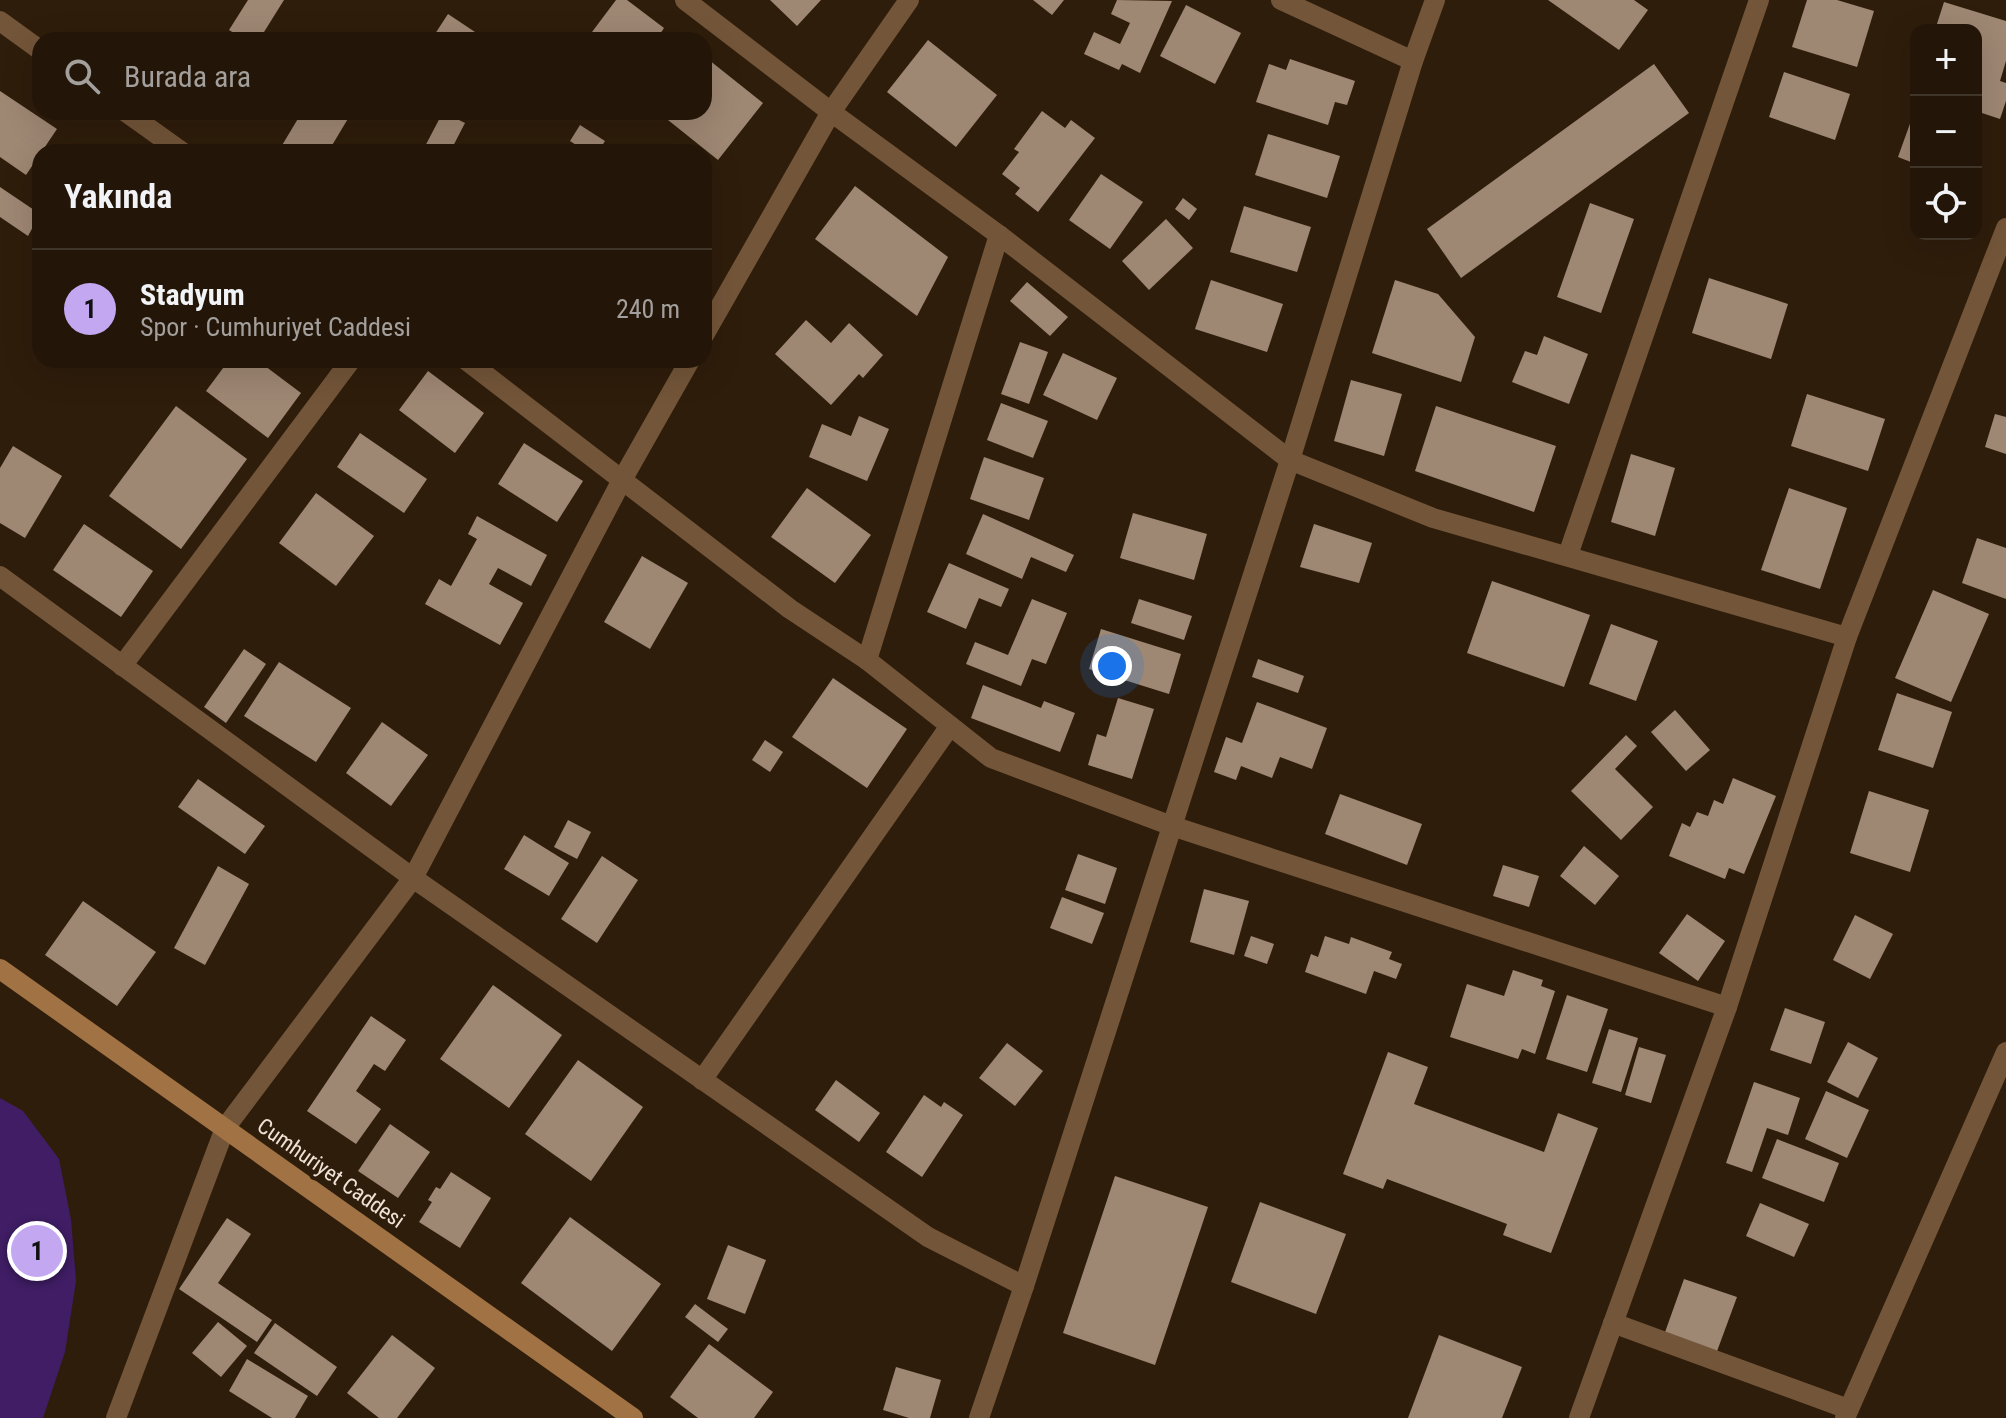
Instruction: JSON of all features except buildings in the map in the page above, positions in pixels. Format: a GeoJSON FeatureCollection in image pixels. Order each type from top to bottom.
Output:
{"type":"FeatureCollection","features":[{"type":"Feature","properties":{"kind":"main road","name":"Cumhuriyet Caddesi"},"geometry":{"type":"LineString","coordinates":[[0,969],[631,1417]]}},
{"type":"Feature","properties":{"kind":"street"},"geometry":{"type":"LineString","coordinates":[[685,0],[999,235],[1290,460],[1433,518],[1847,637]]}},
{"type":"Feature","properties":{"kind":"street"},"geometry":{"type":"LineString","coordinates":[[712,321],[831,112],[909,0]]}},
{"type":"Feature","properties":{"kind":"street"},"geometry":{"type":"LineString","coordinates":[[1281,0],[1413,61]]}},
{"type":"Feature","properties":{"kind":"street"},"geometry":{"type":"LineString","coordinates":[[979,1418],[1290,460],[1413,61],[1435,0]]}},
{"type":"Feature","properties":{"kind":"street"},"geometry":{"type":"LineString","coordinates":[[1568,555],[1759,0]]}},
{"type":"Feature","properties":{"kind":"street"},"geometry":{"type":"LineString","coordinates":[[0,21],[32,44]]}},
{"type":"Feature","properties":{"kind":"street"},"geometry":{"type":"LineString","coordinates":[[137,120],[171,144]]}},
{"type":"Feature","properties":{"kind":"street"},"geometry":{"type":"LineString","coordinates":[[1579,1418],[1727,1007],[1847,637],[2006,228]]}},
{"type":"Feature","properties":{"kind":"street"},"geometry":{"type":"LineString","coordinates":[[867,660],[999,235]]}},
{"type":"Feature","properties":{"kind":"street"},"geometry":{"type":"LineString","coordinates":[[122,666],[345,368]]}},
{"type":"Feature","properties":{"kind":"street"},"geometry":{"type":"LineString","coordinates":[[476,368],[790,609],[867,660],[991,758],[1172,826],[1727,1007]]}},
{"type":"Feature","properties":{"kind":"street"},"geometry":{"type":"LineString","coordinates":[[116,1418],[225,1128],[413,878],[622,480],[685,368]]}},
{"type":"Feature","properties":{"kind":"street"},"geometry":{"type":"LineString","coordinates":[[0,576],[413,878],[928,1237],[1024,1286]]}},
{"type":"Feature","properties":{"kind":"street"},"geometry":{"type":"LineString","coordinates":[[702,1080],[950,726]]}},
{"type":"Feature","properties":{"kind":"street"},"geometry":{"type":"LineString","coordinates":[[1613,1323],[1846,1413],[2006,1052]]}},
{"type":"Feature","properties":{"kind":"shaded area"},"geometry":{"type":"Polygon","coordinates":[[[0,1098],[23,1111],[59,1159],[71,1220],[76,1281],[65,1352],[43,1418],[0,1418],[0,1098]]]}},
{"type":"Feature","properties":{"kind":"place","name":"Stadyum"},"geometry":{"type":"Point","coordinates":[37,1251]}}]}
